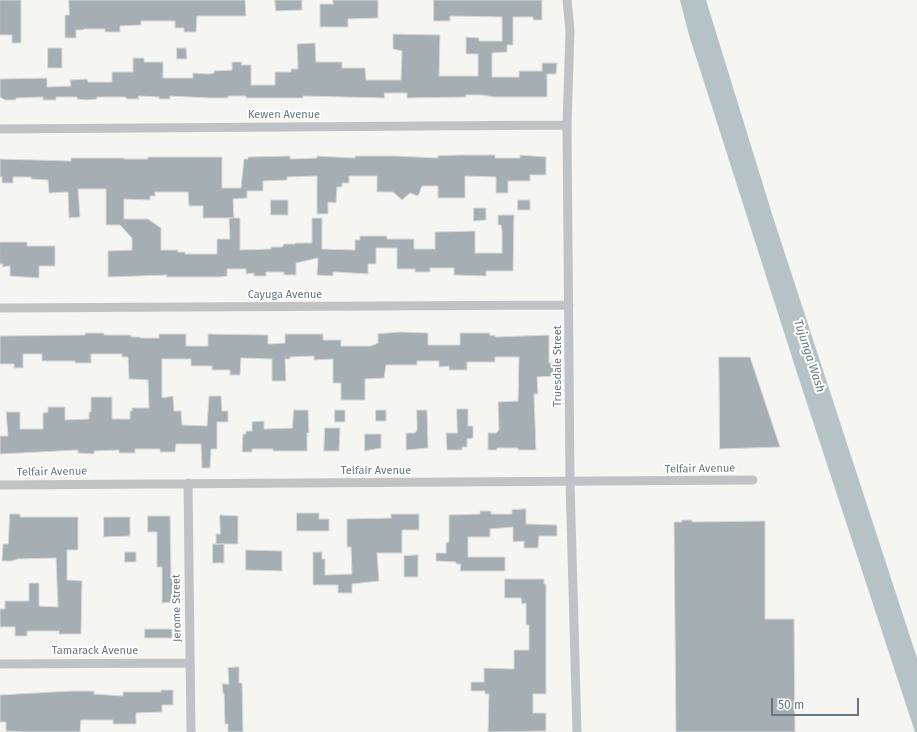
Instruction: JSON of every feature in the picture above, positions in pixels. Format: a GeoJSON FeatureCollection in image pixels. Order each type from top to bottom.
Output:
{"type":"FeatureCollection","features":[{"type":"Feature","properties":{"kind":"street","name":"Truesdale Street"},"geometry":{"type":"LineString","coordinates":[[567,0],[570,31],[567,126],[570,482],[577,732]]}},
{"type":"Feature","properties":{"kind":"street","name":"Kewen Avenue"},"geometry":{"type":"LineString","coordinates":[[0,130],[567,126]]}},
{"type":"Feature","properties":{"kind":"street","name":"Cayuga Avenue"},"geometry":{"type":"LineString","coordinates":[[0,308],[569,305]]}},
{"type":"Feature","properties":{"kind":"street","name":"Telfair Avenue"},"geometry":{"type":"LineString","coordinates":[[0,485],[753,480]]}},
{"type":"Feature","properties":{"kind":"street","name":"Jerome Street"},"geometry":{"type":"LineString","coordinates":[[188,483],[191,732]]}},
{"type":"Feature","properties":{"kind":"street","name":"Tamarack Avenue"},"geometry":{"type":"LineString","coordinates":[[0,664],[190,663]]}},
{"type":"Feature","properties":{"kind":"water","name":"Tujunga Wash"},"geometry":{"type":"Polygon","coordinates":[[[680,0],[706,0],[773,217],[917,658],[917,732],[915,732],[798,376],[689,35],[680,0]]]}},
{"type":"Feature","properties":{"kind":"building"},"geometry":{"type":"Polygon","coordinates":[[[0,0],[21,0],[21,43],[12,43],[12,35],[0,35],[0,0]]]}},
{"type":"Feature","properties":{"kind":"building"},"geometry":{"type":"Polygon","coordinates":[[[69,0],[245,0],[246,16],[197,16],[196,32],[184,32],[184,28],[175,28],[175,21],[141,21],[141,25],[120,26],[120,32],[105,32],[105,29],[84,29],[76,30],[76,38],[65,38],[65,15],[69,15],[69,0]]]}},
{"type":"Feature","properties":{"kind":"building"},"geometry":{"type":"Polygon","coordinates":[[[275,0],[302,0],[302,10],[276,11],[275,0]]]}},
{"type":"Feature","properties":{"kind":"building"},"geometry":{"type":"Polygon","coordinates":[[[333,0],[378,0],[378,18],[348,19],[348,27],[320,27],[320,4],[333,4],[333,0]]]}},
{"type":"Feature","properties":{"kind":"building"},"geometry":{"type":"Polygon","coordinates":[[[434,0],[542,0],[542,20],[533,20],[533,17],[513,17],[513,45],[507,45],[507,52],[492,53],[492,77],[519,77],[519,71],[542,71],[542,63],[557,63],[556,74],[547,74],[547,97],[494,97],[466,95],[466,97],[407,98],[407,93],[384,93],[385,98],[303,96],[303,98],[246,98],[246,96],[228,96],[228,98],[209,98],[170,96],[170,99],[159,99],[159,97],[138,96],[139,99],[127,99],[125,97],[97,97],[97,99],[86,100],[77,99],[77,97],[56,97],[56,100],[43,100],[43,97],[5,100],[0,97],[0,79],[47,78],[47,87],[71,86],[70,80],[87,79],[88,82],[112,82],[112,72],[133,72],[133,58],[144,58],[144,62],[163,62],[163,78],[193,78],[193,73],[210,74],[214,73],[214,71],[232,70],[232,62],[242,62],[241,65],[251,65],[251,85],[275,85],[275,72],[291,72],[291,69],[298,69],[297,44],[315,43],[316,62],[342,62],[342,68],[365,68],[366,80],[401,80],[402,51],[393,49],[393,34],[440,35],[439,76],[478,76],[478,54],[466,54],[466,37],[479,38],[479,41],[502,41],[502,17],[450,16],[450,21],[434,21],[434,0]]]}},
{"type":"Feature","properties":{"kind":"building"},"geometry":{"type":"Polygon","coordinates":[[[48,48],[62,48],[62,68],[48,68],[48,48]]]}},
{"type":"Feature","properties":{"kind":"building"},"geometry":{"type":"Polygon","coordinates":[[[177,48],[186,48],[187,59],[177,59],[177,48]]]}},
{"type":"Feature","properties":{"kind":"building"},"geometry":{"type":"Polygon","coordinates":[[[495,155],[495,158],[520,158],[520,155],[546,157],[546,175],[530,175],[530,181],[508,181],[508,193],[496,193],[496,177],[465,176],[465,198],[438,198],[438,186],[422,186],[418,196],[410,193],[402,200],[393,192],[377,192],[377,176],[349,176],[349,183],[342,183],[342,187],[337,187],[336,203],[328,202],[328,214],[317,214],[317,176],[287,177],[287,180],[263,181],[263,191],[247,191],[247,198],[233,199],[234,218],[240,218],[240,250],[271,249],[271,247],[282,247],[284,244],[312,243],[312,218],[322,218],[322,249],[355,250],[355,240],[360,240],[360,236],[387,236],[387,239],[414,239],[414,249],[435,249],[435,232],[475,231],[475,253],[502,253],[502,230],[501,225],[498,225],[498,215],[514,215],[513,271],[486,271],[486,276],[454,275],[454,268],[430,268],[430,272],[415,272],[415,269],[397,269],[397,248],[376,248],[376,264],[368,264],[368,274],[333,272],[333,276],[317,275],[318,258],[296,263],[296,275],[284,275],[284,272],[266,272],[266,276],[254,276],[254,273],[246,274],[246,269],[227,269],[227,276],[220,277],[166,277],[167,275],[108,277],[108,251],[132,250],[132,238],[120,225],[106,225],[106,189],[78,189],[80,217],[69,218],[68,192],[49,193],[48,180],[31,179],[31,177],[13,177],[13,183],[2,183],[2,177],[0,177],[0,159],[71,161],[71,158],[148,159],[148,157],[222,157],[222,188],[241,188],[244,159],[248,159],[248,157],[290,156],[290,159],[317,158],[317,156],[355,158],[355,156],[396,156],[438,158],[438,156],[495,155]],[[155,192],[155,196],[150,196],[150,200],[124,199],[124,219],[148,219],[161,228],[161,250],[178,250],[178,252],[185,252],[185,254],[217,254],[217,239],[230,239],[229,218],[203,218],[203,206],[189,206],[188,192],[155,192]]]}},
{"type":"Feature","properties":{"kind":"building"},"geometry":{"type":"Polygon","coordinates":[[[271,200],[288,200],[288,215],[271,215],[271,200]]]}},
{"type":"Feature","properties":{"kind":"building"},"geometry":{"type":"Polygon","coordinates":[[[518,200],[530,200],[530,210],[518,210],[518,200]]]}},
{"type":"Feature","properties":{"kind":"building"},"geometry":{"type":"Polygon","coordinates":[[[474,208],[486,208],[486,220],[474,221],[474,208]]]}},
{"type":"Feature","properties":{"kind":"building"},"geometry":{"type":"Polygon","coordinates":[[[0,242],[27,242],[27,246],[55,246],[55,266],[39,266],[39,278],[10,276],[10,266],[2,267],[3,264],[0,264],[0,242]]]}},
{"type":"Feature","properties":{"kind":"building"},"geometry":{"type":"Polygon","coordinates":[[[401,332],[428,333],[428,345],[460,345],[460,333],[490,333],[490,336],[495,335],[495,337],[549,335],[549,363],[556,363],[556,376],[537,377],[538,394],[534,394],[536,450],[497,448],[497,450],[488,450],[488,433],[496,433],[499,430],[498,402],[518,401],[519,357],[495,357],[495,362],[467,362],[467,370],[449,370],[449,366],[439,367],[439,361],[417,361],[417,365],[386,365],[384,378],[365,379],[365,400],[341,400],[341,383],[333,383],[333,359],[314,360],[314,356],[290,357],[290,359],[285,359],[286,381],[272,381],[272,359],[241,358],[240,375],[230,375],[230,370],[212,370],[212,366],[191,366],[191,359],[162,359],[162,398],[173,396],[174,411],[181,411],[182,425],[207,426],[209,396],[221,396],[222,411],[228,411],[228,422],[217,422],[217,449],[211,449],[210,468],[202,468],[201,444],[176,444],[175,452],[160,452],[160,449],[135,449],[135,453],[119,453],[119,450],[94,451],[94,454],[78,453],[78,450],[0,454],[0,436],[8,436],[6,412],[20,412],[20,429],[43,429],[43,413],[48,412],[48,407],[65,407],[65,420],[89,419],[89,412],[91,412],[91,397],[112,397],[112,419],[130,419],[130,411],[132,411],[132,408],[149,408],[148,380],[129,379],[128,357],[122,357],[122,354],[91,354],[91,363],[75,363],[75,361],[42,361],[42,354],[23,354],[23,368],[14,368],[14,364],[0,364],[0,336],[85,335],[85,333],[104,333],[104,335],[131,335],[131,337],[140,338],[159,338],[159,334],[186,334],[186,346],[208,346],[208,334],[268,335],[268,344],[285,343],[285,334],[323,334],[323,340],[341,340],[341,346],[371,346],[378,343],[378,334],[401,332]]]}},
{"type":"Feature","properties":{"kind":"building"},"geometry":{"type":"Polygon","coordinates":[[[719,357],[750,357],[780,447],[720,449],[719,357]]]}},
{"type":"Feature","properties":{"kind":"building"},"geometry":{"type":"Polygon","coordinates":[[[457,409],[468,409],[468,426],[473,426],[473,438],[467,439],[467,447],[462,447],[462,450],[447,450],[446,433],[457,433],[457,409]]]}},
{"type":"Feature","properties":{"kind":"building"},"geometry":{"type":"Polygon","coordinates":[[[294,410],[308,410],[309,433],[307,433],[307,451],[273,451],[273,449],[252,449],[252,452],[242,452],[243,434],[246,434],[246,431],[252,431],[252,422],[264,421],[264,429],[292,428],[294,410]]]}},
{"type":"Feature","properties":{"kind":"building"},"geometry":{"type":"Polygon","coordinates":[[[335,410],[345,410],[345,422],[335,422],[335,410]]]}},
{"type":"Feature","properties":{"kind":"building"},"geometry":{"type":"Polygon","coordinates":[[[376,410],[386,410],[386,421],[376,421],[376,410]]]}},
{"type":"Feature","properties":{"kind":"building"},"geometry":{"type":"Polygon","coordinates":[[[417,410],[427,410],[428,448],[406,450],[406,433],[415,433],[417,430],[417,410]]]}},
{"type":"Feature","properties":{"kind":"building"},"geometry":{"type":"Polygon","coordinates":[[[325,428],[340,428],[339,451],[324,451],[325,428]]]}},
{"type":"Feature","properties":{"kind":"building"},"geometry":{"type":"Polygon","coordinates":[[[365,434],[381,434],[381,448],[365,451],[365,434]]]}},
{"type":"Feature","properties":{"kind":"building"},"geometry":{"type":"Polygon","coordinates":[[[526,509],[526,524],[557,525],[557,536],[539,536],[538,548],[524,548],[524,541],[513,542],[513,527],[490,529],[490,537],[468,537],[468,557],[505,557],[505,571],[460,571],[461,564],[456,564],[456,562],[436,561],[436,553],[446,553],[446,543],[449,542],[449,515],[480,514],[480,511],[491,511],[491,514],[512,514],[512,510],[526,509]]]}},
{"type":"Feature","properties":{"kind":"building"},"geometry":{"type":"Polygon","coordinates":[[[297,513],[319,513],[319,519],[329,519],[329,531],[297,531],[297,513]]]}},
{"type":"Feature","properties":{"kind":"building"},"geometry":{"type":"Polygon","coordinates":[[[10,514],[20,514],[20,517],[78,517],[78,550],[67,550],[67,580],[82,581],[81,634],[59,634],[59,631],[27,631],[27,636],[15,636],[15,627],[0,627],[0,609],[5,609],[5,601],[29,601],[29,583],[39,583],[39,606],[58,607],[56,558],[2,561],[3,544],[8,544],[10,514]]]}},
{"type":"Feature","properties":{"kind":"building"},"geometry":{"type":"Polygon","coordinates":[[[391,514],[419,514],[419,530],[402,530],[402,553],[377,553],[379,581],[352,584],[352,593],[338,593],[338,585],[313,585],[313,552],[322,552],[322,559],[325,559],[325,575],[352,574],[351,547],[347,547],[347,519],[391,518],[391,514]]]}},
{"type":"Feature","properties":{"kind":"building"},"geometry":{"type":"Polygon","coordinates":[[[220,515],[238,516],[238,544],[216,544],[216,534],[220,534],[220,515]]]}},
{"type":"Feature","properties":{"kind":"building"},"geometry":{"type":"Polygon","coordinates":[[[148,516],[170,516],[171,574],[174,574],[172,602],[162,603],[162,567],[157,567],[157,532],[148,532],[148,516]]]}},
{"type":"Feature","properties":{"kind":"building"},"geometry":{"type":"Polygon","coordinates":[[[104,517],[130,517],[130,536],[104,537],[104,517]]]}},
{"type":"Feature","properties":{"kind":"building"},"geometry":{"type":"Polygon","coordinates":[[[682,520],[692,520],[692,522],[765,521],[765,619],[794,619],[795,732],[676,732],[674,522],[682,522],[682,520]]]}},
{"type":"Feature","properties":{"kind":"building"},"geometry":{"type":"Polygon","coordinates":[[[213,544],[224,544],[224,563],[213,563],[213,544]]]}},
{"type":"Feature","properties":{"kind":"building"},"geometry":{"type":"Polygon","coordinates":[[[246,550],[282,551],[282,571],[246,570],[246,550]]]}},
{"type":"Feature","properties":{"kind":"building"},"geometry":{"type":"Polygon","coordinates":[[[125,552],[136,552],[136,562],[125,562],[125,552]]]}},
{"type":"Feature","properties":{"kind":"building"},"geometry":{"type":"Polygon","coordinates":[[[418,555],[418,577],[404,577],[404,556],[418,555]]]}},
{"type":"Feature","properties":{"kind":"building"},"geometry":{"type":"Polygon","coordinates":[[[505,579],[544,579],[544,584],[546,584],[546,694],[533,694],[533,713],[546,713],[546,731],[488,732],[489,694],[485,694],[485,691],[471,691],[471,682],[484,682],[484,668],[514,669],[514,650],[529,650],[529,625],[526,625],[526,603],[522,604],[521,598],[505,598],[505,579]]]}},
{"type":"Feature","properties":{"kind":"building"},"geometry":{"type":"Polygon","coordinates":[[[145,629],[172,629],[172,638],[145,638],[145,629]]]}},
{"type":"Feature","properties":{"kind":"building"},"geometry":{"type":"Polygon","coordinates":[[[239,667],[239,683],[242,683],[243,732],[228,732],[228,724],[225,724],[224,693],[222,684],[229,684],[228,668],[239,667]]]}},
{"type":"Feature","properties":{"kind":"building"},"geometry":{"type":"Polygon","coordinates":[[[161,690],[173,690],[173,705],[162,705],[162,712],[136,713],[136,724],[113,724],[113,720],[81,720],[80,732],[27,732],[6,731],[6,722],[0,722],[0,695],[94,691],[94,694],[123,696],[123,692],[161,692],[161,690]]]}}]}
